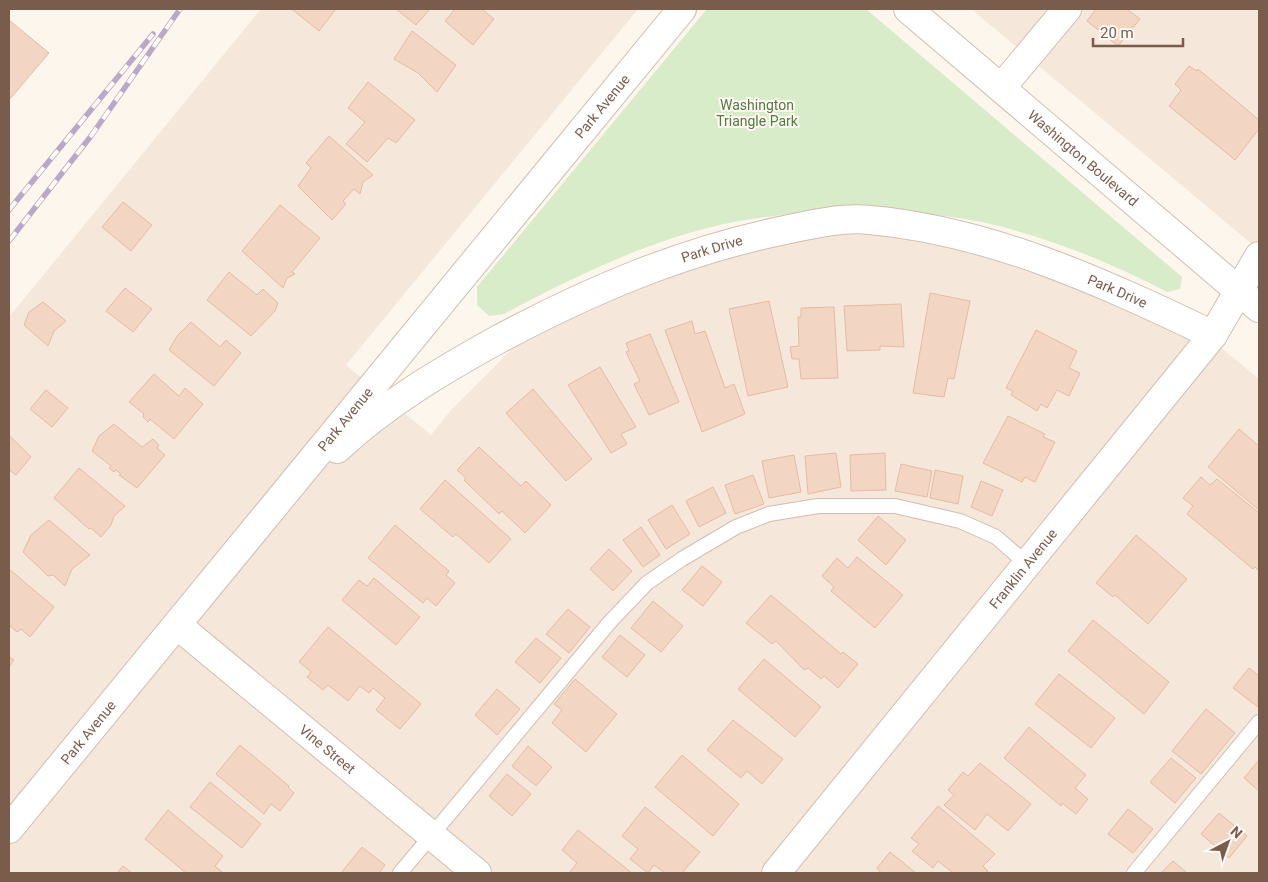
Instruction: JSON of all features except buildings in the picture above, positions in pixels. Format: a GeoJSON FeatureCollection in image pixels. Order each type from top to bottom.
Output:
{"type":"FeatureCollection","features":[{"type":"Feature","properties":{"kind":"street","name":"Park Avenue"},"geometry":{"type":"LineString","coordinates":[[9,829],[682,9]]}},
{"type":"Feature","properties":{"kind":"street","name":"Washington Boulevard"},"geometry":{"type":"LineString","coordinates":[[908,9],[1259,308]]}},
{"type":"Feature","properties":{"kind":"street"},"geometry":{"type":"LineString","coordinates":[[1001,88],[1067,9]]}},
{"type":"Feature","properties":{"kind":"street","name":"Park Drive"},"geometry":{"type":"LineString","coordinates":[[266,515],[358,430],[450,366],[521,328],[614,282],[679,257],[739,239],[814,224],[867,220],[931,228],[993,244],[1127,294],[1213,335]]}},
{"type":"Feature","properties":{"kind":"street","name":"Franklin Avenue"},"geometry":{"type":"LineString","coordinates":[[776,873],[1213,335],[1259,256]]}},
{"type":"Feature","properties":{"kind":"street","name":"Vine Street"},"geometry":{"type":"LineString","coordinates":[[177,625],[477,873]]}},
{"type":"Feature","properties":{"kind":"lane"},"geometry":{"type":"LineString","coordinates":[[400,873],[609,623],[647,583],[682,559],[736,527],[769,514],[818,506],[895,506],[960,521],[996,537],[1027,564]]}},
{"type":"Feature","properties":{"kind":"lane"},"geometry":{"type":"LineString","coordinates":[[1134,873],[1259,722]]}},
{"type":"Feature","properties":{"kind":"shaded area"},"geometry":{"type":"Polygon","coordinates":[[[261,9],[638,9],[346,365],[431,435],[451,410],[517,344],[677,249],[953,222],[1044,245],[1129,284],[1207,336],[1259,379],[1259,873],[9,873],[9,317],[261,9]]]}},
{"type":"Feature","properties":{"kind":"shaded area"},"geometry":{"type":"Polygon","coordinates":[[[971,9],[1259,9],[1259,250],[971,9]]]}},
{"type":"Feature","properties":{"kind":"green space","name":"Washington Triangle Park"},"geometry":{"type":"Polygon","coordinates":[[[707,9],[866,9],[1182,277],[1180,289],[1167,292],[1085,254],[999,226],[967,219],[898,212],[825,212],[756,218],[695,231],[639,250],[611,262],[504,314],[489,316],[477,305],[477,287],[707,9]]]}},
{"type":"Feature","properties":{"kind":"railway"},"geometry":{"type":"LineString","coordinates":[[9,241],[91,136],[180,9]]}},
{"type":"Feature","properties":{"kind":"railway"},"geometry":{"type":"LineString","coordinates":[[9,210],[153,34]]}}]}
